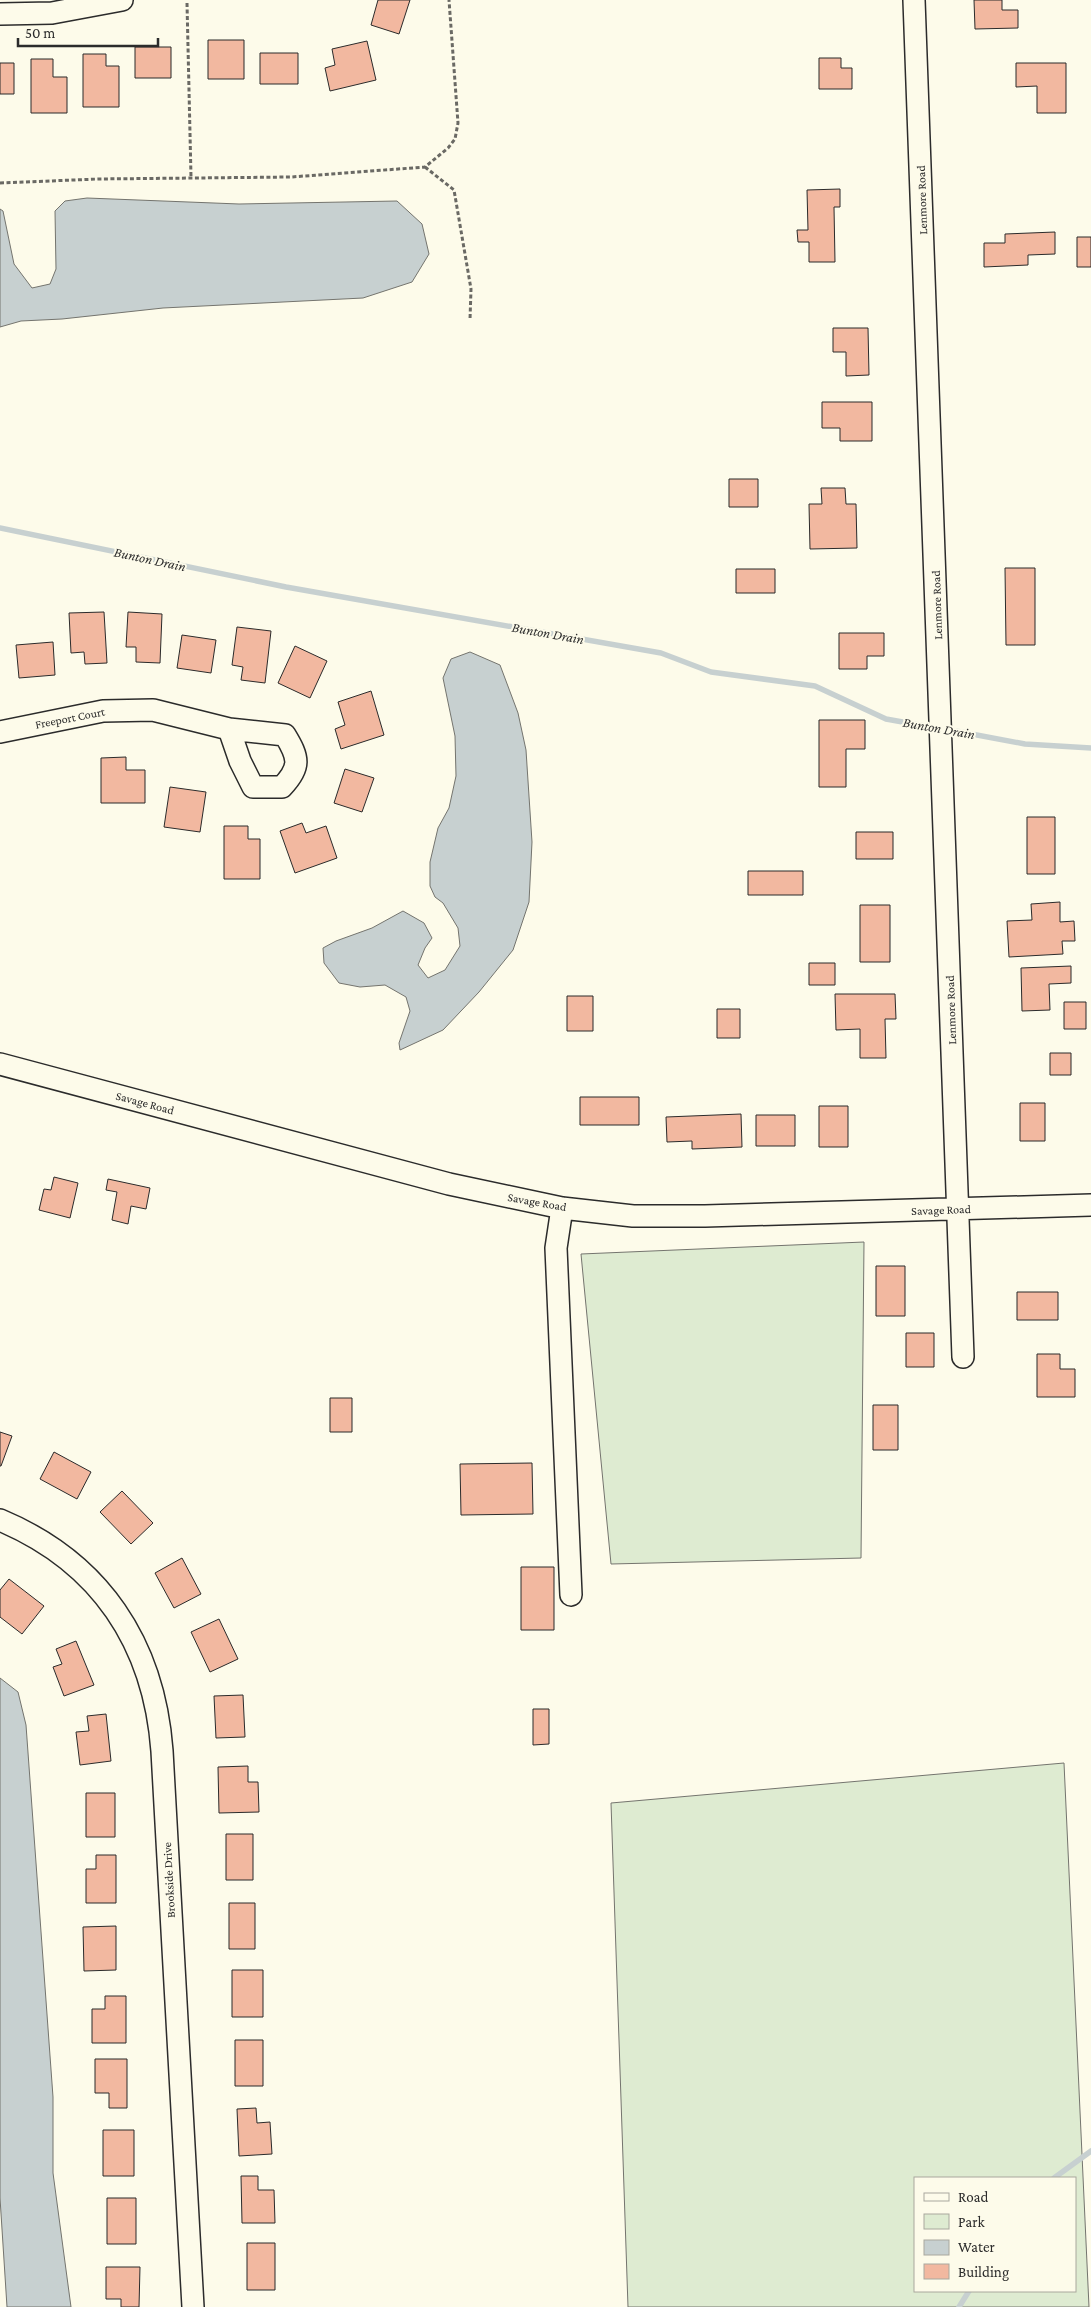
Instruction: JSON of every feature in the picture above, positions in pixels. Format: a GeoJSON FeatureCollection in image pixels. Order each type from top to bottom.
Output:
{"type":"FeatureCollection","features":[{"type":"Feature","properties":{"kind":"street"},"geometry":{"type":"LineString","coordinates":[[0,14],[52,13],[122,0]]}},
{"type":"Feature","properties":{"kind":"street","name":"Lenmore Road"},"geometry":{"type":"LineString","coordinates":[[914,0],[963,1356]]}},
{"type":"Feature","properties":{"kind":"street","name":"Freeport Court"},"geometry":{"type":"LineString","coordinates":[[0,732],[103,711],[153,710],[229,729]]}},
{"type":"Feature","properties":{"kind":"street","name":"Savage Road"},"geometry":{"type":"LineString","coordinates":[[0,1064],[448,1184],[562,1208],[633,1216],[958,1210],[1091,1205]]}},
{"type":"Feature","properties":{"kind":"street"},"geometry":{"type":"LineString","coordinates":[[562,1208],[556,1248],[571,1595]]}},
{"type":"Feature","properties":{"kind":"street","name":"Brookside Drive"},"geometry":{"type":"LineString","coordinates":[[0,1520],[32,1534],[55,1549],[76,1566],[102,1592],[126,1627],[138,1649],[147,1669],[155,1699],[163,1761],[193,2307]]}},
{"type":"Feature","properties":{"kind":"path"},"geometry":{"type":"LineString","coordinates":[[0,183],[191,177],[291,177],[425,167],[448,148],[455,139],[458,124],[449,0]]}},
{"type":"Feature","properties":{"kind":"path"},"geometry":{"type":"LineString","coordinates":[[187,3],[191,177]]}},
{"type":"Feature","properties":{"kind":"path"},"geometry":{"type":"LineString","coordinates":[[425,167],[454,190],[471,290],[470,320]]}},
{"type":"Feature","properties":{"kind":"green space"},"geometry":{"type":"Polygon","coordinates":[[[864,1242],[861,1558],[611,1564],[581,1254],[864,1242]]]}},
{"type":"Feature","properties":{"kind":"green space"},"geometry":{"type":"Polygon","coordinates":[[[1064,1763],[1089,2307],[628,2307],[611,1803],[1064,1763]]]}},
{"type":"Feature","properties":{"kind":"water"},"geometry":{"type":"Polygon","coordinates":[[[87,198],[239,204],[397,201],[422,224],[429,254],[412,282],[363,298],[163,308],[62,319],[21,321],[0,327],[0,209],[3,211],[14,264],[32,288],[50,284],[56,269],[55,211],[65,201],[87,198]]]}},
{"type":"Feature","properties":{"kind":"water"},"geometry":{"type":"Polygon","coordinates":[[[470,652],[500,665],[518,713],[526,750],[532,842],[529,902],[513,950],[479,992],[443,1030],[400,1050],[399,1043],[410,1011],[406,997],[385,985],[360,987],[339,983],[324,963],[323,948],[336,941],[372,928],[403,911],[424,923],[432,938],[425,948],[418,965],[428,978],[445,970],[460,946],[458,928],[443,903],[435,897],[430,886],[430,862],[438,828],[449,808],[456,776],[455,736],[443,678],[451,659],[470,652]]]}},
{"type":"Feature","properties":{"kind":"water"},"geometry":{"type":"Polygon","coordinates":[[[0,1678],[18,1692],[26,1725],[53,2097],[53,2173],[71,2307],[7,2307],[0,2198],[0,1678]]]}},
{"type":"Feature","properties":{"kind":"building"},"geometry":{"type":"Polygon","coordinates":[[[378,0],[410,0],[399,34],[371,25],[378,0]]]}},
{"type":"Feature","properties":{"kind":"building"},"geometry":{"type":"Polygon","coordinates":[[[974,0],[1002,0],[1002,10],[1018,10],[1018,28],[975,29],[974,0]]]}},
{"type":"Feature","properties":{"kind":"building"},"geometry":{"type":"Polygon","coordinates":[[[208,40],[244,40],[244,79],[208,79],[208,40]]]}},
{"type":"Feature","properties":{"kind":"building"},"geometry":{"type":"Polygon","coordinates":[[[367,41],[376,80],[330,91],[325,68],[335,65],[332,49],[367,41]]]}},
{"type":"Feature","properties":{"kind":"building"},"geometry":{"type":"Polygon","coordinates":[[[135,47],[171,47],[171,78],[135,78],[135,47]]]}},
{"type":"Feature","properties":{"kind":"building"},"geometry":{"type":"Polygon","coordinates":[[[260,53],[298,53],[298,84],[260,84],[260,53]]]}},
{"type":"Feature","properties":{"kind":"building"},"geometry":{"type":"Polygon","coordinates":[[[83,54],[106,54],[106,66],[119,66],[119,107],[83,107],[83,54]]]}},
{"type":"Feature","properties":{"kind":"building"},"geometry":{"type":"Polygon","coordinates":[[[819,58],[841,58],[841,68],[852,68],[852,89],[819,89],[819,58]]]}},
{"type":"Feature","properties":{"kind":"building"},"geometry":{"type":"Polygon","coordinates":[[[31,59],[53,59],[53,77],[67,77],[67,113],[31,113],[31,59]]]}},
{"type":"Feature","properties":{"kind":"building"},"geometry":{"type":"Polygon","coordinates":[[[0,63],[14,63],[14,94],[0,94],[0,63]]]}},
{"type":"Feature","properties":{"kind":"building"},"geometry":{"type":"Polygon","coordinates":[[[1016,63],[1066,63],[1066,113],[1037,113],[1037,86],[1016,87],[1016,63]]]}},
{"type":"Feature","properties":{"kind":"building"},"geometry":{"type":"Polygon","coordinates":[[[840,189],[840,207],[834,207],[835,262],[809,262],[809,242],[798,242],[797,230],[808,230],[807,190],[840,189]]]}},
{"type":"Feature","properties":{"kind":"building"},"geometry":{"type":"Polygon","coordinates":[[[1055,232],[1055,254],[1028,255],[1028,265],[984,267],[984,243],[1005,243],[1005,234],[1055,232]]]}},
{"type":"Feature","properties":{"kind":"building"},"geometry":{"type":"Polygon","coordinates":[[[1077,237],[1091,237],[1091,267],[1077,267],[1077,237]]]}},
{"type":"Feature","properties":{"kind":"building"},"geometry":{"type":"Polygon","coordinates":[[[833,328],[868,328],[869,375],[846,376],[846,352],[833,352],[833,328]]]}},
{"type":"Feature","properties":{"kind":"building"},"geometry":{"type":"Polygon","coordinates":[[[822,402],[872,402],[872,441],[840,441],[840,428],[822,428],[822,402]]]}},
{"type":"Feature","properties":{"kind":"building"},"geometry":{"type":"Polygon","coordinates":[[[729,479],[758,479],[758,507],[729,507],[729,479]]]}},
{"type":"Feature","properties":{"kind":"building"},"geometry":{"type":"Polygon","coordinates":[[[821,488],[845,488],[846,504],[856,504],[857,548],[810,549],[809,504],[822,504],[821,488]]]}},
{"type":"Feature","properties":{"kind":"building"},"geometry":{"type":"Polygon","coordinates":[[[1005,568],[1035,568],[1035,645],[1006,645],[1005,568]]]}},
{"type":"Feature","properties":{"kind":"building"},"geometry":{"type":"Polygon","coordinates":[[[736,569],[775,569],[775,593],[736,593],[736,569]]]}},
{"type":"Feature","properties":{"kind":"building"},"geometry":{"type":"Polygon","coordinates":[[[104,612],[107,663],[85,664],[84,652],[71,653],[69,613],[104,612]]]}},
{"type":"Feature","properties":{"kind":"building"},"geometry":{"type":"Polygon","coordinates":[[[128,612],[162,614],[160,663],[136,662],[136,647],[126,647],[128,612]]]}},
{"type":"Feature","properties":{"kind":"building"},"geometry":{"type":"Polygon","coordinates":[[[237,627],[271,631],[265,683],[241,680],[243,667],[232,665],[237,627]]]}},
{"type":"Feature","properties":{"kind":"building"},"geometry":{"type":"Polygon","coordinates":[[[839,633],[884,633],[884,656],[867,656],[867,669],[839,669],[839,633]]]}},
{"type":"Feature","properties":{"kind":"building"},"geometry":{"type":"Polygon","coordinates":[[[182,635],[216,640],[211,673],[177,668],[182,635]]]}},
{"type":"Feature","properties":{"kind":"building"},"geometry":{"type":"Polygon","coordinates":[[[53,642],[55,675],[19,678],[16,645],[53,642]]]}},
{"type":"Feature","properties":{"kind":"building"},"geometry":{"type":"Polygon","coordinates":[[[295,646],[327,661],[310,698],[278,683],[295,646]]]}},
{"type":"Feature","properties":{"kind":"building"},"geometry":{"type":"Polygon","coordinates":[[[371,691],[384,735],[341,749],[335,729],[345,725],[338,702],[371,691]]]}},
{"type":"Feature","properties":{"kind":"building"},"geometry":{"type":"Polygon","coordinates":[[[819,720],[865,720],[865,749],[846,749],[846,787],[819,787],[819,720]]]}},
{"type":"Feature","properties":{"kind":"building"},"geometry":{"type":"Polygon","coordinates":[[[126,757],[126,770],[145,770],[145,803],[101,803],[101,758],[126,757]]]}},
{"type":"Feature","properties":{"kind":"building"},"geometry":{"type":"Polygon","coordinates":[[[345,769],[374,778],[362,812],[334,803],[345,769]]]}},
{"type":"Feature","properties":{"kind":"building"},"geometry":{"type":"Polygon","coordinates":[[[170,787],[206,792],[200,832],[164,827],[170,787]]]}},
{"type":"Feature","properties":{"kind":"building"},"geometry":{"type":"Polygon","coordinates":[[[1027,817],[1055,817],[1055,874],[1027,874],[1027,817]]]}},
{"type":"Feature","properties":{"kind":"building"},"geometry":{"type":"Polygon","coordinates":[[[302,823],[306,833],[326,826],[337,858],[295,873],[280,831],[302,823]]]}},
{"type":"Feature","properties":{"kind":"building"},"geometry":{"type":"Polygon","coordinates":[[[224,826],[248,826],[248,839],[260,839],[260,879],[224,879],[224,826]]]}},
{"type":"Feature","properties":{"kind":"building"},"geometry":{"type":"Polygon","coordinates":[[[856,832],[893,832],[893,859],[856,859],[856,832]]]}},
{"type":"Feature","properties":{"kind":"building"},"geometry":{"type":"Polygon","coordinates":[[[748,871],[803,871],[803,895],[748,895],[748,871]]]}},
{"type":"Feature","properties":{"kind":"building"},"geometry":{"type":"Polygon","coordinates":[[[1060,902],[1060,922],[1074,921],[1075,941],[1062,941],[1063,954],[1009,957],[1007,921],[1032,920],[1031,904],[1060,902]]]}},
{"type":"Feature","properties":{"kind":"building"},"geometry":{"type":"Polygon","coordinates":[[[860,905],[890,905],[890,962],[860,962],[860,905]]]}},
{"type":"Feature","properties":{"kind":"building"},"geometry":{"type":"Polygon","coordinates":[[[809,963],[835,963],[835,985],[809,985],[809,963]]]}},
{"type":"Feature","properties":{"kind":"building"},"geometry":{"type":"Polygon","coordinates":[[[1071,966],[1071,983],[1049,984],[1050,1010],[1022,1011],[1021,968],[1071,966]]]}},
{"type":"Feature","properties":{"kind":"building"},"geometry":{"type":"Polygon","coordinates":[[[835,994],[895,994],[896,1019],[885,1019],[886,1058],[860,1058],[860,1029],[836,1030],[835,994]]]}},
{"type":"Feature","properties":{"kind":"building"},"geometry":{"type":"Polygon","coordinates":[[[567,996],[593,996],[593,1031],[567,1031],[567,996]]]}},
{"type":"Feature","properties":{"kind":"building"},"geometry":{"type":"Polygon","coordinates":[[[1064,1002],[1086,1002],[1086,1029],[1064,1029],[1064,1002]]]}},
{"type":"Feature","properties":{"kind":"building"},"geometry":{"type":"Polygon","coordinates":[[[717,1009],[740,1009],[740,1038],[717,1038],[717,1009]]]}},
{"type":"Feature","properties":{"kind":"building"},"geometry":{"type":"Polygon","coordinates":[[[1050,1053],[1071,1053],[1071,1075],[1050,1075],[1050,1053]]]}},
{"type":"Feature","properties":{"kind":"building"},"geometry":{"type":"Polygon","coordinates":[[[580,1097],[639,1097],[639,1125],[580,1125],[580,1097]]]}},
{"type":"Feature","properties":{"kind":"building"},"geometry":{"type":"Polygon","coordinates":[[[1020,1103],[1045,1103],[1045,1141],[1020,1141],[1020,1103]]]}},
{"type":"Feature","properties":{"kind":"building"},"geometry":{"type":"Polygon","coordinates":[[[819,1106],[848,1106],[848,1147],[819,1147],[819,1106]]]}},
{"type":"Feature","properties":{"kind":"building"},"geometry":{"type":"Polygon","coordinates":[[[741,1114],[742,1147],[692,1149],[692,1141],[667,1142],[666,1117],[741,1114]]]}},
{"type":"Feature","properties":{"kind":"building"},"geometry":{"type":"Polygon","coordinates":[[[756,1115],[795,1115],[795,1146],[756,1146],[756,1115]]]}},
{"type":"Feature","properties":{"kind":"building"},"geometry":{"type":"Polygon","coordinates":[[[54,1177],[78,1183],[70,1218],[39,1210],[44,1189],[51,1190],[54,1177]]]}},
{"type":"Feature","properties":{"kind":"building"},"geometry":{"type":"Polygon","coordinates":[[[108,1179],[150,1188],[146,1209],[131,1206],[128,1224],[112,1220],[117,1192],[106,1190],[108,1179]]]}},
{"type":"Feature","properties":{"kind":"building"},"geometry":{"type":"Polygon","coordinates":[[[876,1266],[905,1266],[905,1316],[876,1316],[876,1266]]]}},
{"type":"Feature","properties":{"kind":"building"},"geometry":{"type":"Polygon","coordinates":[[[1017,1292],[1058,1292],[1058,1320],[1017,1320],[1017,1292]]]}},
{"type":"Feature","properties":{"kind":"building"},"geometry":{"type":"Polygon","coordinates":[[[906,1333],[934,1333],[934,1367],[906,1367],[906,1333]]]}},
{"type":"Feature","properties":{"kind":"building"},"geometry":{"type":"Polygon","coordinates":[[[1037,1354],[1060,1354],[1060,1369],[1075,1369],[1075,1397],[1037,1397],[1037,1354]]]}},
{"type":"Feature","properties":{"kind":"building"},"geometry":{"type":"Polygon","coordinates":[[[330,1398],[352,1398],[352,1432],[330,1432],[330,1398]]]}},
{"type":"Feature","properties":{"kind":"building"},"geometry":{"type":"Polygon","coordinates":[[[873,1405],[898,1405],[898,1450],[873,1450],[873,1405]]]}},
{"type":"Feature","properties":{"kind":"building"},"geometry":{"type":"Polygon","coordinates":[[[0,1432],[12,1436],[1,1466],[0,1466],[0,1432]]]}},
{"type":"Feature","properties":{"kind":"building"},"geometry":{"type":"Polygon","coordinates":[[[54,1452],[91,1472],[77,1499],[40,1479],[54,1452]]]}},
{"type":"Feature","properties":{"kind":"building"},"geometry":{"type":"Polygon","coordinates":[[[532,1463],[533,1514],[461,1515],[460,1464],[532,1463]]]}},
{"type":"Feature","properties":{"kind":"building"},"geometry":{"type":"Polygon","coordinates":[[[122,1491],[153,1523],[131,1544],[100,1512],[122,1491]]]}},
{"type":"Feature","properties":{"kind":"building"},"geometry":{"type":"Polygon","coordinates":[[[182,1558],[201,1594],[174,1608],[155,1573],[182,1558]]]}},
{"type":"Feature","properties":{"kind":"building"},"geometry":{"type":"Polygon","coordinates":[[[521,1567],[554,1567],[554,1630],[521,1630],[521,1567]]]}},
{"type":"Feature","properties":{"kind":"building"},"geometry":{"type":"Polygon","coordinates":[[[9,1579],[44,1606],[22,1634],[0,1617],[0,1590],[9,1579]]]}},
{"type":"Feature","properties":{"kind":"building"},"geometry":{"type":"Polygon","coordinates":[[[219,1619],[238,1659],[210,1672],[191,1632],[219,1619]]]}},
{"type":"Feature","properties":{"kind":"building"},"geometry":{"type":"Polygon","coordinates":[[[76,1641],[94,1685],[64,1696],[53,1667],[62,1664],[56,1649],[76,1641]]]}},
{"type":"Feature","properties":{"kind":"building"},"geometry":{"type":"Polygon","coordinates":[[[243,1695],[245,1737],[216,1738],[214,1696],[243,1695]]]}},
{"type":"Feature","properties":{"kind":"building"},"geometry":{"type":"Polygon","coordinates":[[[533,1709],[549,1709],[549,1744],[533,1745],[533,1709]]]}},
{"type":"Feature","properties":{"kind":"building"},"geometry":{"type":"Polygon","coordinates":[[[106,1714],[111,1761],[80,1765],[76,1732],[89,1731],[87,1716],[106,1714]]]}},
{"type":"Feature","properties":{"kind":"building"},"geometry":{"type":"Polygon","coordinates":[[[248,1766],[248,1782],[258,1782],[259,1812],[219,1813],[218,1767],[248,1766]]]}},
{"type":"Feature","properties":{"kind":"building"},"geometry":{"type":"Polygon","coordinates":[[[86,1793],[115,1793],[115,1837],[86,1837],[86,1793]]]}},
{"type":"Feature","properties":{"kind":"building"},"geometry":{"type":"Polygon","coordinates":[[[226,1834],[253,1834],[253,1880],[226,1880],[226,1834]]]}},
{"type":"Feature","properties":{"kind":"building"},"geometry":{"type":"Polygon","coordinates":[[[96,1855],[116,1855],[116,1903],[86,1903],[86,1869],[96,1869],[96,1855]]]}},
{"type":"Feature","properties":{"kind":"building"},"geometry":{"type":"Polygon","coordinates":[[[229,1903],[255,1903],[255,1949],[229,1949],[229,1903]]]}},
{"type":"Feature","properties":{"kind":"building"},"geometry":{"type":"Polygon","coordinates":[[[116,1926],[116,1970],[84,1971],[83,1927],[116,1926]]]}},
{"type":"Feature","properties":{"kind":"building"},"geometry":{"type":"Polygon","coordinates":[[[232,1970],[263,1970],[263,2017],[232,2017],[232,1970]]]}},
{"type":"Feature","properties":{"kind":"building"},"geometry":{"type":"Polygon","coordinates":[[[105,1996],[126,1996],[126,2043],[92,2043],[92,2009],[105,2009],[105,1996]]]}},
{"type":"Feature","properties":{"kind":"building"},"geometry":{"type":"Polygon","coordinates":[[[235,2040],[263,2040],[263,2086],[235,2086],[235,2040]]]}},
{"type":"Feature","properties":{"kind":"building"},"geometry":{"type":"Polygon","coordinates":[[[95,2059],[127,2059],[127,2108],[109,2108],[109,2093],[95,2093],[95,2059]]]}},
{"type":"Feature","properties":{"kind":"building"},"geometry":{"type":"Polygon","coordinates":[[[256,2108],[257,2123],[270,2122],[272,2154],[239,2156],[237,2109],[256,2108]]]}},
{"type":"Feature","properties":{"kind":"building"},"geometry":{"type":"Polygon","coordinates":[[[103,2130],[134,2130],[134,2176],[103,2176],[103,2130]]]}},
{"type":"Feature","properties":{"kind":"building"},"geometry":{"type":"Polygon","coordinates":[[[241,2176],[258,2176],[258,2190],[274,2190],[275,2223],[242,2223],[241,2176]]]}},
{"type":"Feature","properties":{"kind":"building"},"geometry":{"type":"Polygon","coordinates":[[[107,2198],[136,2198],[136,2244],[107,2244],[107,2198]]]}},
{"type":"Feature","properties":{"kind":"building"},"geometry":{"type":"Polygon","coordinates":[[[247,2243],[275,2243],[275,2290],[247,2290],[247,2243]]]}},
{"type":"Feature","properties":{"kind":"building"},"geometry":{"type":"Polygon","coordinates":[[[106,2267],[140,2267],[139,2307],[121,2307],[121,2299],[106,2299],[106,2267]]]}},
{"type":"Feature","properties":{"kind":"waterway","name":"Bunton Drain"},"geometry":{"type":"LineString","coordinates":[[0,528],[286,587],[661,653],[711,672],[815,686],[886,719],[936,728]]}},
{"type":"Feature","properties":{"kind":"waterway","name":"Bunton Drain"},"geometry":{"type":"LineString","coordinates":[[945,729],[1025,744],[1091,748]]}},
{"type":"Feature","properties":{"kind":"waterway"},"geometry":{"type":"LineString","coordinates":[[1055,2177],[1091,2151]]}},
{"type":"Feature","properties":{"kind":"waterway"},"geometry":{"type":"LineString","coordinates":[[959,2307],[968,2292]]}}]}
